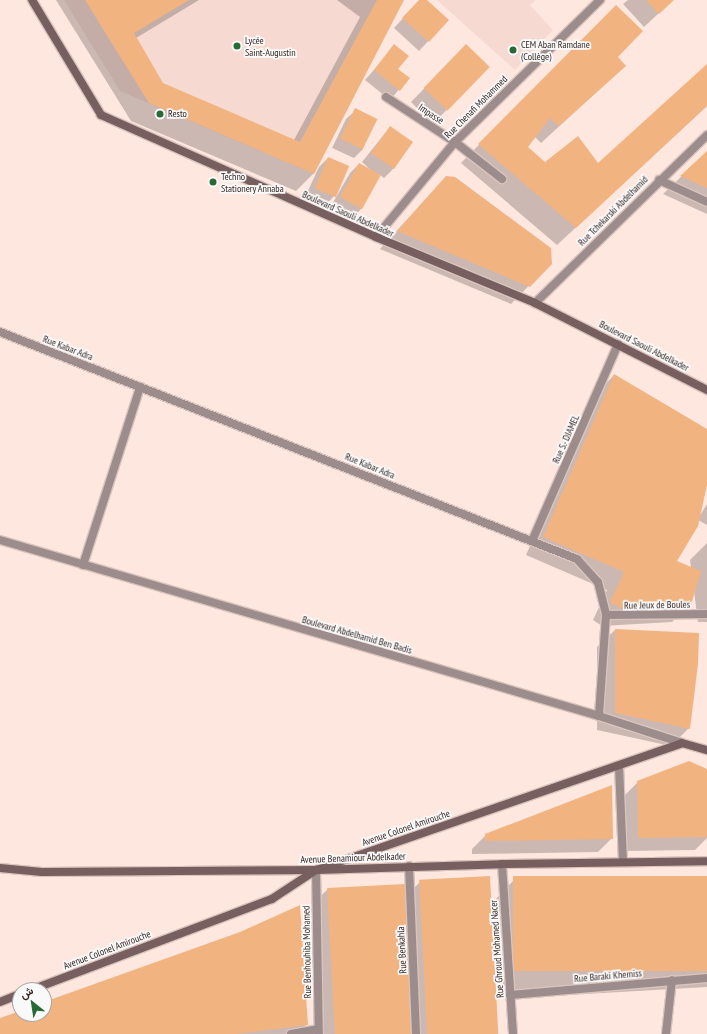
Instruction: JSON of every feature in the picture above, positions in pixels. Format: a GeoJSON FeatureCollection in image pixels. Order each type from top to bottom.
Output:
{"type":"FeatureCollection","features":[{"type":"Feature","properties":{"kind":"main road","name":"Boulevard Saouli Abdelkader"},"geometry":{"type":"LineString","coordinates":[[32,0],[101,115],[376,237],[535,303],[707,390]]}},
{"type":"Feature","properties":{"kind":"main road","name":"Boulevard Abdelhamid Ben Badis"},"geometry":{"type":"LineString","coordinates":[[682,743],[707,750]]}},
{"type":"Feature","properties":{"kind":"main road","name":"Avenue Colonel Amirouche"},"geometry":{"type":"LineString","coordinates":[[52,982],[272,899],[316,870],[682,743]]}},
{"type":"Feature","properties":{"kind":"main road","name":"Avenue Benamiour Abdelkader"},"geometry":{"type":"LineString","coordinates":[[0,868],[42,872],[316,870],[409,866],[707,861]]}},
{"type":"Feature","properties":{"kind":"main road"},"geometry":{"type":"LineString","coordinates":[[0,1002],[12,997]]}},
{"type":"Feature","properties":{"kind":"street","name":"Rue Chenafi Mohammed"},"geometry":{"type":"LineString","coordinates":[[376,237],[455,142],[600,0]]}},
{"type":"Feature","properties":{"kind":"street","name":"Impasse"},"geometry":{"type":"LineString","coordinates":[[386,97],[455,142],[502,179]]}},
{"type":"Feature","properties":{"kind":"street","name":"Rue Tchekarski Abdelhamid"},"geometry":{"type":"LineString","coordinates":[[535,303],[659,180],[707,135]]}},
{"type":"Feature","properties":{"kind":"street"},"geometry":{"type":"LineString","coordinates":[[659,180],[707,202]]}},
{"type":"Feature","properties":{"kind":"street","name":"Rue Kabar Adra"},"geometry":{"type":"LineString","coordinates":[[0,332],[577,559],[598,582],[606,616],[598,716]]}},
{"type":"Feature","properties":{"kind":"street","name":"Rue S.- DJAMEL"},"geometry":{"type":"LineString","coordinates":[[532,541],[618,344]]}},
{"type":"Feature","properties":{"kind":"street"},"geometry":{"type":"LineString","coordinates":[[83,565],[140,387]]}},
{"type":"Feature","properties":{"kind":"street","name":"Boulevard Abdelhamid Ben Badis"},"geometry":{"type":"LineString","coordinates":[[0,540],[598,716],[682,743]]}},
{"type":"Feature","properties":{"kind":"street","name":"Rue Jeux de Boules"},"geometry":{"type":"LineString","coordinates":[[606,616],[707,614]]}},
{"type":"Feature","properties":{"kind":"street"},"geometry":{"type":"LineString","coordinates":[[619,766],[623,862]]}},
{"type":"Feature","properties":{"kind":"street","name":"Rue Ghroud Mohamed Nacer"},"geometry":{"type":"LineString","coordinates":[[502,864],[513,1034]]}},
{"type":"Feature","properties":{"kind":"street","name":"Rue Benkahla"},"geometry":{"type":"LineString","coordinates":[[409,866],[416,1034]]}},
{"type":"Feature","properties":{"kind":"street","name":"Rue Benhouhiba Mohamed"},"geometry":{"type":"LineString","coordinates":[[316,870],[319,1032]]}},
{"type":"Feature","properties":{"kind":"street","name":"Rue Baraki Khemiss"},"geometry":{"type":"LineString","coordinates":[[510,995],[707,978]]}},
{"type":"Feature","properties":{"kind":"street"},"geometry":{"type":"LineString","coordinates":[[666,1034],[672,980]]}},
{"type":"Feature","properties":{"kind":"street"},"geometry":{"type":"LineString","coordinates":[[291,1034],[319,1032]]}},
{"type":"Feature","properties":{"kind":"shaded area","name":"Lycée Saint-Augustin"},"geometry":{"type":"Polygon","coordinates":[[[64,0],[404,0],[314,174],[120,91],[64,0]]]}},
{"type":"Feature","properties":{"kind":"shaded area","name":"CEM Aban Ramdane (Collège)"},"geometry":{"type":"Polygon","coordinates":[[[437,0],[536,0],[530,5],[553,30],[515,70],[437,0]]]}},
{"type":"Feature","properties":{"kind":"building"},"geometry":{"type":"Polygon","coordinates":[[[85,0],[189,0],[134,33],[163,83],[300,142],[377,0],[404,0],[314,174],[149,103],[85,0]]]}},
{"type":"Feature","properties":{"kind":"building"},"geometry":{"type":"Polygon","coordinates":[[[419,0],[427,0],[449,20],[429,42],[402,18],[419,0]]]}},
{"type":"Feature","properties":{"kind":"building"},"geometry":{"type":"Polygon","coordinates":[[[646,0],[674,0],[659,14],[646,0]]]}},
{"type":"Feature","properties":{"kind":"building"},"geometry":{"type":"Polygon","coordinates":[[[616,5],[643,31],[618,57],[626,66],[559,126],[550,118],[528,147],[545,162],[578,136],[598,163],[707,64],[707,106],[576,228],[478,144],[616,5]]]}},
{"type":"Feature","properties":{"kind":"building"},"geometry":{"type":"Polygon","coordinates":[[[394,44],[409,56],[398,69],[410,78],[400,91],[374,70],[394,44]]]}},
{"type":"Feature","properties":{"kind":"building"},"geometry":{"type":"Polygon","coordinates":[[[466,44],[490,67],[447,111],[424,88],[466,44]]]}},
{"type":"Feature","properties":{"kind":"building"},"geometry":{"type":"Polygon","coordinates":[[[355,108],[377,119],[363,150],[340,139],[355,108]]]}},
{"type":"Feature","properties":{"kind":"building"},"geometry":{"type":"Polygon","coordinates":[[[390,126],[413,142],[394,169],[371,153],[390,126]]]}},
{"type":"Feature","properties":{"kind":"building"},"geometry":{"type":"Polygon","coordinates":[[[707,151],[707,188],[680,176],[707,151]]]}},
{"type":"Feature","properties":{"kind":"building"},"geometry":{"type":"Polygon","coordinates":[[[328,157],[349,166],[336,197],[315,188],[328,157]]]}},
{"type":"Feature","properties":{"kind":"building"},"geometry":{"type":"Polygon","coordinates":[[[359,163],[381,175],[362,209],[340,197],[359,163]]]}},
{"type":"Feature","properties":{"kind":"building"},"geometry":{"type":"Polygon","coordinates":[[[446,176],[455,177],[551,248],[552,264],[530,287],[397,231],[446,176]]]}},
{"type":"Feature","properties":{"kind":"building"},"geometry":{"type":"Polygon","coordinates":[[[614,374],[707,429],[707,485],[698,526],[677,561],[701,571],[691,605],[620,608],[610,602],[624,572],[543,537],[614,374]]]}},
{"type":"Feature","properties":{"kind":"building"},"geometry":{"type":"Polygon","coordinates":[[[615,629],[699,633],[698,664],[690,729],[615,713],[615,629]]]}},
{"type":"Feature","properties":{"kind":"building"},"geometry":{"type":"Polygon","coordinates":[[[689,761],[707,769],[707,837],[638,838],[637,781],[689,761]]]}},
{"type":"Feature","properties":{"kind":"building"},"geometry":{"type":"Polygon","coordinates":[[[612,785],[613,839],[485,841],[485,834],[612,785]]]}},
{"type":"Feature","properties":{"kind":"building"},"geometry":{"type":"Polygon","coordinates":[[[490,876],[498,1034],[427,1034],[419,880],[490,876]]]}},
{"type":"Feature","properties":{"kind":"building"},"geometry":{"type":"Polygon","coordinates":[[[513,876],[707,876],[707,971],[513,971],[513,876]]]}},
{"type":"Feature","properties":{"kind":"building"},"geometry":{"type":"Polygon","coordinates":[[[405,884],[413,1034],[335,1034],[327,888],[405,884]]]}},
{"type":"Feature","properties":{"kind":"building"},"geometry":{"type":"Polygon","coordinates":[[[300,905],[308,1025],[235,1034],[0,1034],[0,1018],[12,1014],[12,1022],[52,1022],[52,999],[240,932],[300,905]]]}},
{"type":"Feature","properties":{"kind":"place","name":"Lycée Saint-Augustin"},"geometry":{"type":"Point","coordinates":[237,46]}},
{"type":"Feature","properties":{"kind":"place","name":"CEM Aban Ramdane (Collège)"},"geometry":{"type":"Point","coordinates":[513,50]}},
{"type":"Feature","properties":{"kind":"place","name":"Resto"},"geometry":{"type":"Point","coordinates":[160,114]}},
{"type":"Feature","properties":{"kind":"place","name":"Techno Stationery Annaba"},"geometry":{"type":"Point","coordinates":[213,182]}}]}
